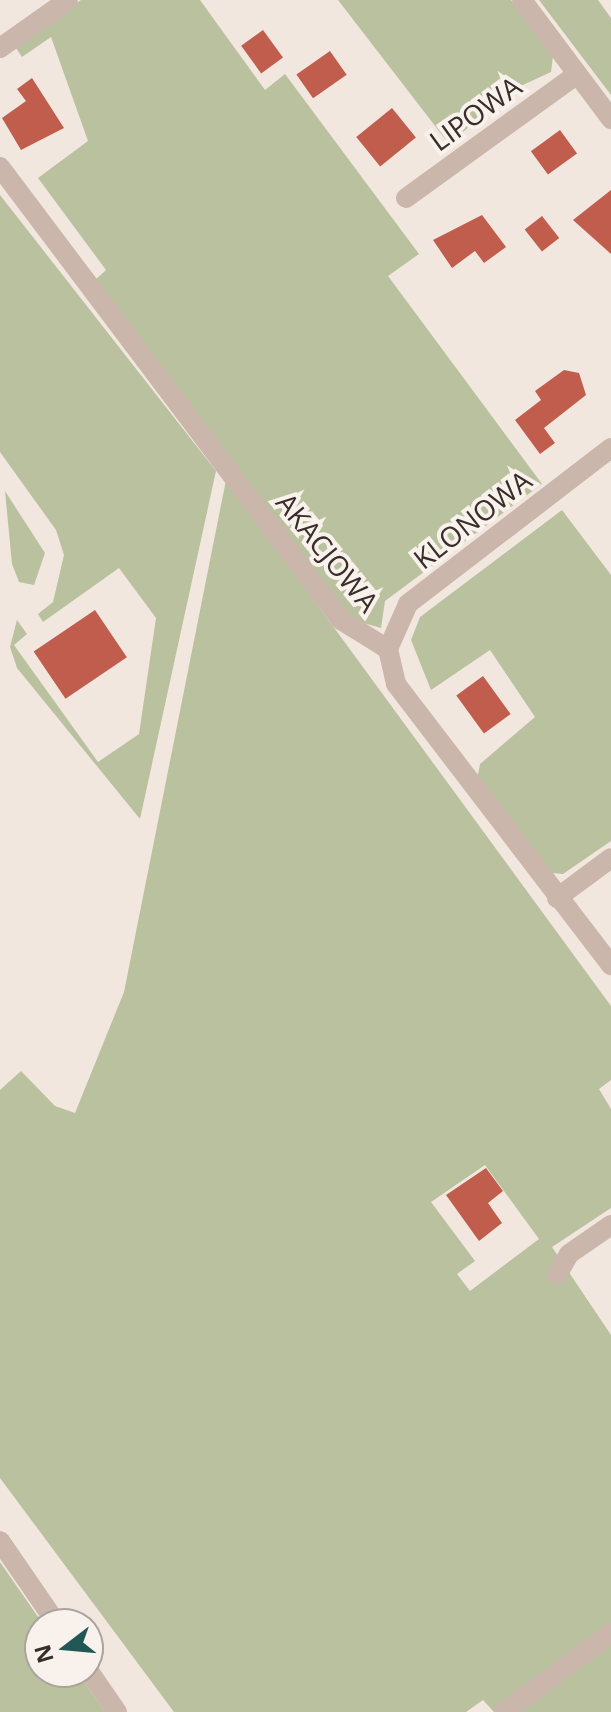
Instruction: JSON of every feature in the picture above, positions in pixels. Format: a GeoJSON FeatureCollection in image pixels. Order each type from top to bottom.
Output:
{"type":"FeatureCollection","features":[{"type":"Feature","properties":{"kind":"street"},"geometry":{"type":"LineString","coordinates":[[3,44],[68,0]]}},
{"type":"Feature","properties":{"kind":"street"},"geometry":{"type":"LineString","coordinates":[[522,0],[611,119]]}},
{"type":"Feature","properties":{"kind":"street","name":"LIPOWA"},"geometry":{"type":"LineString","coordinates":[[406,198],[577,74]]}},
{"type":"Feature","properties":{"kind":"street","name":"AKACJOWA"},"geometry":{"type":"LineString","coordinates":[[0,167],[341,620],[388,649],[396,684],[611,965]]}},
{"type":"Feature","properties":{"kind":"street","name":"KLONOWA"},"geometry":{"type":"LineString","coordinates":[[388,649],[408,604],[611,448]]}},
{"type":"Feature","properties":{"kind":"street"},"geometry":{"type":"LineString","coordinates":[[557,898],[611,858]]}},
{"type":"Feature","properties":{"kind":"street"},"geometry":{"type":"LineString","coordinates":[[557,1275],[569,1254],[611,1225]]}},
{"type":"Feature","properties":{"kind":"street"},"geometry":{"type":"LineString","coordinates":[[0,1541],[46,1608]]}},
{"type":"Feature","properties":{"kind":"street"},"geometry":{"type":"LineString","coordinates":[[504,1712],[611,1633]]}},
{"type":"Feature","properties":{"kind":"street"},"geometry":{"type":"LineString","coordinates":[[100,1688],[117,1712]]}},
{"type":"Feature","properties":{"kind":"green space"},"geometry":{"type":"Polygon","coordinates":[[[81,0],[200,0],[265,90],[285,74],[419,254],[388,276],[542,484],[385,601],[381,628],[353,620],[94,281],[106,270],[38,178],[88,141],[51,37],[22,57],[14,45],[81,0]]]}},
{"type":"Feature","properties":{"kind":"green space"},"geometry":{"type":"Polygon","coordinates":[[[338,0],[511,0],[553,56],[551,72],[512,90],[449,144],[338,0]]]}},
{"type":"Feature","properties":{"kind":"green space"},"geometry":{"type":"Polygon","coordinates":[[[539,0],[598,0],[611,18],[611,95],[539,0]]]}},
{"type":"Feature","properties":{"kind":"green space"},"geometry":{"type":"Polygon","coordinates":[[[0,195],[216,471],[140,819],[17,668],[10,647],[17,620],[27,634],[14,645],[98,762],[139,734],[156,618],[119,568],[43,622],[38,614],[53,602],[64,555],[56,530],[0,452],[0,195]]]}},
{"type":"Feature","properties":{"kind":"green space"},"geometry":{"type":"Polygon","coordinates":[[[226,480],[611,1006],[611,1080],[599,1089],[611,1109],[611,1208],[552,1247],[611,1335],[611,1712],[494,1712],[483,1700],[466,1712],[174,1712],[104,1618],[104,1608],[97,1608],[0,1478],[0,1090],[21,1071],[55,1106],[75,1113],[124,992],[226,480]],[[485,1165],[431,1202],[475,1261],[457,1274],[470,1291],[539,1239],[485,1165]]]}},
{"type":"Feature","properties":{"kind":"green space"},"geometry":{"type":"Polygon","coordinates":[[[5,491],[45,553],[34,585],[19,582],[12,564],[5,491]]]}},
{"type":"Feature","properties":{"kind":"green space"},"geometry":{"type":"Polygon","coordinates":[[[562,510],[611,575],[611,841],[563,874],[552,873],[477,780],[480,764],[535,717],[490,650],[431,690],[411,640],[420,617],[562,510]]]}},
{"type":"Feature","properties":{"kind":"green space"},"geometry":{"type":"Polygon","coordinates":[[[0,1562],[32,1608],[24,1608],[24,1688],[88,1688],[105,1712],[0,1712],[0,1562]]]}},
{"type":"Feature","properties":{"kind":"building"},"geometry":{"type":"Polygon","coordinates":[[[263,30],[283,58],[261,73],[241,46],[263,30]]]}},
{"type":"Feature","properties":{"kind":"building"},"geometry":{"type":"Polygon","coordinates":[[[330,51],[347,75],[313,98],[296,75],[330,51]]]}},
{"type":"Feature","properties":{"kind":"building"},"geometry":{"type":"Polygon","coordinates":[[[32,78],[64,128],[21,150],[2,118],[26,101],[17,89],[32,78]]]}},
{"type":"Feature","properties":{"kind":"building"},"geometry":{"type":"Polygon","coordinates":[[[392,108],[416,138],[380,166],[356,137],[392,108]]]}},
{"type":"Feature","properties":{"kind":"building"},"geometry":{"type":"Polygon","coordinates":[[[560,130],[577,153],[548,175],[531,151],[560,130]]]}},
{"type":"Feature","properties":{"kind":"building"},"geometry":{"type":"Polygon","coordinates":[[[611,190],[611,254],[573,220],[611,190]]]}},
{"type":"Feature","properties":{"kind":"building"},"geometry":{"type":"Polygon","coordinates":[[[482,215],[506,247],[484,263],[475,251],[452,268],[433,240],[482,215]]]}},
{"type":"Feature","properties":{"kind":"building"},"geometry":{"type":"Polygon","coordinates":[[[542,216],[559,238],[542,252],[525,230],[542,216]]]}},
{"type":"Feature","properties":{"kind":"building"},"geometry":{"type":"Polygon","coordinates":[[[564,370],[579,373],[586,395],[544,428],[555,443],[540,454],[515,420],[541,400],[535,391],[564,370]]]}},
{"type":"Feature","properties":{"kind":"building"},"geometry":{"type":"Polygon","coordinates":[[[95,610],[127,657],[66,699],[34,651],[95,610]]]}},
{"type":"Feature","properties":{"kind":"building"},"geometry":{"type":"Polygon","coordinates":[[[483,676],[511,714],[484,733],[456,695],[483,676]]]}},
{"type":"Feature","properties":{"kind":"building"},"geometry":{"type":"Polygon","coordinates":[[[486,1168],[503,1191],[488,1203],[502,1223],[479,1241],[446,1195],[486,1168]]]}}]}
